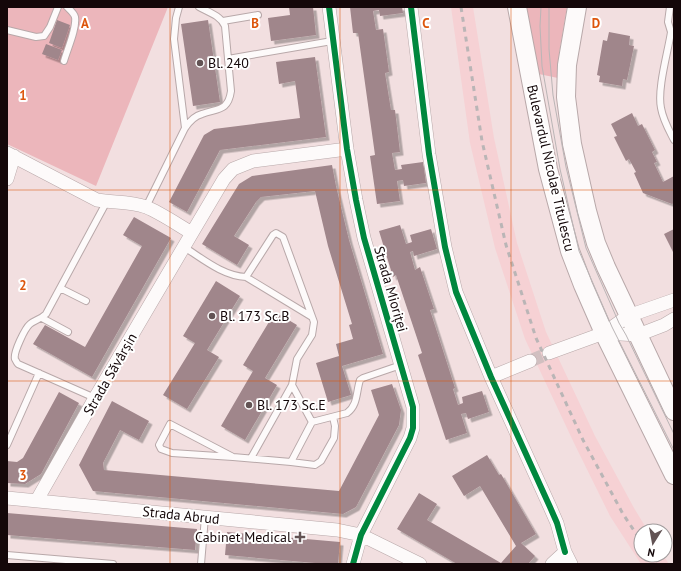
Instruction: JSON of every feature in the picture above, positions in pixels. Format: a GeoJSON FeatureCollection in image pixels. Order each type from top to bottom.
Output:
{"type":"FeatureCollection","features":[{"type":"Feature","properties":{"kind":"main road","name":"Bulevardul Nicolae Titulescu"},"geometry":{"type":"LineString","coordinates":[[517,7],[519,25],[548,170],[570,251],[604,333],[674,475]]}},
{"type":"Feature","properties":{"kind":"main road","name":"Bulevardul Nicolae Titulescu"},"geometry":{"type":"LineString","coordinates":[[577,7],[569,48],[566,82],[572,144],[583,194],[596,243],[628,316],[674,410]]}},
{"type":"Feature","properties":{"kind":"street","name":"Strada Mioriței"},"geometry":{"type":"LineString","coordinates":[[328,7],[347,149],[364,238],[413,408],[413,428],[408,445],[361,535],[353,564]]}},
{"type":"Feature","properties":{"kind":"street"},"geometry":{"type":"LineString","coordinates":[[411,7],[429,154],[445,247],[456,292],[491,377],[557,523],[568,558],[552,564]]}},
{"type":"Feature","properties":{"kind":"street","name":"Strada Săvârșin"},"geometry":{"type":"LineString","coordinates":[[37,500],[95,398],[224,179],[233,169],[253,161],[347,149]]}},
{"type":"Feature","properties":{"kind":"street"},"geometry":{"type":"LineString","coordinates":[[7,179],[10,154],[98,200],[122,201],[146,208],[192,233]]}},
{"type":"Feature","properties":{"kind":"street"},"geometry":{"type":"LineString","coordinates":[[549,353],[604,333],[628,316],[674,300]]}},
{"type":"Feature","properties":{"kind":"street"},"geometry":{"type":"LineString","coordinates":[[604,333],[638,335],[664,325],[674,319]]}},
{"type":"Feature","properties":{"kind":"street"},"geometry":{"type":"LineString","coordinates":[[491,377],[530,361]]}},
{"type":"Feature","properties":{"kind":"street","name":"Strada Abrud"},"geometry":{"type":"LineString","coordinates":[[7,498],[338,530],[361,535],[420,564]]}},
{"type":"Feature","properties":{"kind":"lane"},"geometry":{"type":"LineString","coordinates":[[7,30],[36,37],[44,36],[50,27],[58,7]]}},
{"type":"Feature","properties":{"kind":"lane"},"geometry":{"type":"LineString","coordinates":[[64,61],[75,25],[75,17],[68,7]]}},
{"type":"Feature","properties":{"kind":"lane"},"geometry":{"type":"LineString","coordinates":[[180,7],[176,18],[174,39],[185,128]]}},
{"type":"Feature","properties":{"kind":"lane"},"geometry":{"type":"LineString","coordinates":[[146,208],[185,128],[194,118],[219,110],[226,106],[230,98],[231,91],[225,26],[217,16],[199,7]]}},
{"type":"Feature","properties":{"kind":"lane"},"geometry":{"type":"LineString","coordinates":[[670,7],[668,22],[673,32],[660,91],[660,101],[666,124],[674,140]]}},
{"type":"Feature","properties":{"kind":"lane"},"geometry":{"type":"LineString","coordinates":[[222,21],[258,14]]}},
{"type":"Feature","properties":{"kind":"lane"},"geometry":{"type":"LineString","coordinates":[[228,59],[332,41]]}},
{"type":"Feature","properties":{"kind":"lane"},"geometry":{"type":"LineString","coordinates":[[95,398],[18,364],[15,359],[15,352],[27,328],[31,323],[42,318],[107,201]]}},
{"type":"Feature","properties":{"kind":"lane"},"geometry":{"type":"LineString","coordinates":[[246,277],[273,235],[276,233],[280,235],[283,237],[313,320],[312,335],[297,359],[292,384],[251,458]]}},
{"type":"Feature","properties":{"kind":"lane"},"geometry":{"type":"LineString","coordinates":[[184,247],[221,270],[246,277],[313,320]]}},
{"type":"Feature","properties":{"kind":"lane"},"geometry":{"type":"LineString","coordinates":[[60,288],[86,301]]}},
{"type":"Feature","properties":{"kind":"lane"},"geometry":{"type":"LineString","coordinates":[[42,318],[68,332]]}},
{"type":"Feature","properties":{"kind":"lane"},"geometry":{"type":"LineString","coordinates":[[312,422],[333,417],[352,409],[355,404],[360,380],[400,365]]}},
{"type":"Feature","properties":{"kind":"lane"},"geometry":{"type":"LineString","coordinates":[[7,445],[39,373]]}},
{"type":"Feature","properties":{"kind":"lane"},"geometry":{"type":"LineString","coordinates":[[292,384],[312,422]]}},
{"type":"Feature","properties":{"kind":"lane"},"geometry":{"type":"LineString","coordinates":[[234,457],[170,424],[159,445],[161,449],[172,453],[234,457],[251,458],[315,465],[321,461],[334,438],[336,426],[333,417]]}},
{"type":"Feature","properties":{"kind":"lane"},"geometry":{"type":"LineString","coordinates":[[292,462],[312,422]]}},
{"type":"Feature","properties":{"kind":"lane"},"geometry":{"type":"LineString","coordinates":[[201,564],[205,517]]}},
{"type":"Feature","properties":{"kind":"lane"},"geometry":{"type":"LineString","coordinates":[[7,555],[113,564]]}},
{"type":"Feature","properties":{"kind":"shaded area"},"geometry":{"type":"Polygon","coordinates":[[[7,7],[168,7],[96,186],[7,144],[7,7]]]}},
{"type":"Feature","properties":{"kind":"shaded area"},"geometry":{"type":"Polygon","coordinates":[[[451,7],[473,7],[494,138],[517,243],[546,332],[595,436],[643,523],[633,523],[633,552],[610,516],[525,339],[495,248],[470,143],[451,7]]]}},
{"type":"Feature","properties":{"kind":"shaded area"},"geometry":{"type":"Polygon","coordinates":[[[524,7],[567,7],[559,54],[558,78],[534,73],[524,7]]]}},
{"type":"Feature","properties":{"kind":"shaded area"},"geometry":{"type":"Polygon","coordinates":[[[640,563],[669,564],[641,564],[640,563]]]}},
{"type":"Feature","properties":{"kind":"building"},"geometry":{"type":"Polygon","coordinates":[[[289,7],[313,7],[316,35],[271,41],[268,18],[290,15],[289,7]]]}},
{"type":"Feature","properties":{"kind":"building"},"geometry":{"type":"Polygon","coordinates":[[[350,7],[402,7],[403,13],[380,16],[379,10],[373,11],[376,30],[383,29],[389,72],[385,73],[391,110],[395,110],[400,152],[392,153],[395,170],[402,169],[401,165],[423,162],[426,183],[404,186],[403,180],[397,181],[400,201],[377,204],[370,156],[375,155],[358,33],[353,33],[350,7]]]}},
{"type":"Feature","properties":{"kind":"building"},"geometry":{"type":"Polygon","coordinates":[[[57,20],[70,25],[62,48],[49,43],[57,20]]]}},
{"type":"Feature","properties":{"kind":"building","name":"Bl. 240"},"geometry":{"type":"Polygon","coordinates":[[[208,20],[220,102],[193,106],[181,24],[208,20]]]}},
{"type":"Feature","properties":{"kind":"building"},"geometry":{"type":"Polygon","coordinates":[[[609,32],[630,36],[629,45],[634,46],[627,80],[623,79],[622,86],[599,82],[600,76],[597,75],[603,40],[607,41],[609,32]]]}},
{"type":"Feature","properties":{"kind":"building"},"geometry":{"type":"Polygon","coordinates":[[[46,44],[62,50],[58,60],[42,54],[46,44]]]}},
{"type":"Feature","properties":{"kind":"building"},"geometry":{"type":"Polygon","coordinates":[[[315,57],[326,137],[220,150],[187,212],[169,202],[204,135],[214,129],[300,118],[295,81],[279,84],[276,62],[315,57]]]}},
{"type":"Feature","properties":{"kind":"building"},"geometry":{"type":"Polygon","coordinates":[[[632,113],[638,126],[642,124],[655,150],[652,152],[657,162],[654,163],[663,182],[674,176],[674,203],[672,204],[643,193],[634,173],[636,172],[629,159],[626,161],[614,137],[617,136],[611,124],[632,113]]]}},
{"type":"Feature","properties":{"kind":"building"},"geometry":{"type":"Polygon","coordinates":[[[332,165],[349,240],[383,354],[342,366],[351,395],[328,402],[316,363],[339,356],[336,344],[353,339],[349,325],[352,324],[328,246],[315,191],[261,197],[256,202],[234,236],[249,245],[237,265],[202,244],[239,184],[252,176],[332,165]]]}},
{"type":"Feature","properties":{"kind":"building"},"geometry":{"type":"Polygon","coordinates":[[[134,217],[171,238],[92,377],[33,344],[45,325],[85,347],[142,246],[123,235],[134,217]]]}},
{"type":"Feature","properties":{"kind":"building"},"geometry":{"type":"Polygon","coordinates":[[[400,225],[406,244],[412,242],[410,235],[431,229],[437,249],[414,256],[413,251],[410,252],[415,270],[420,267],[434,309],[430,310],[455,388],[453,389],[458,405],[463,403],[462,397],[482,391],[489,412],[468,419],[466,413],[461,414],[467,433],[446,440],[418,355],[422,353],[396,275],[393,277],[379,231],[400,225]]]}},
{"type":"Feature","properties":{"kind":"building"},"geometry":{"type":"Polygon","coordinates":[[[674,229],[674,254],[664,234],[674,229]]]}},
{"type":"Feature","properties":{"kind":"building"},"geometry":{"type":"Polygon","coordinates":[[[216,281],[240,296],[207,350],[219,357],[187,409],[163,395],[195,343],[183,336],[216,281]]]}},
{"type":"Feature","properties":{"kind":"building"},"geometry":{"type":"Polygon","coordinates":[[[275,312],[297,325],[265,378],[277,385],[245,440],[221,426],[253,371],[243,365],[275,312]]]}},
{"type":"Feature","properties":{"kind":"building"},"geometry":{"type":"Polygon","coordinates":[[[392,384],[401,410],[399,425],[356,507],[343,514],[93,491],[79,465],[112,401],[149,421],[139,440],[120,430],[103,463],[104,470],[339,491],[379,415],[371,390],[392,384]]]}},
{"type":"Feature","properties":{"kind":"building"},"geometry":{"type":"Polygon","coordinates":[[[59,392],[79,403],[41,474],[25,484],[7,483],[7,461],[17,462],[23,458],[59,392]]]}},
{"type":"Feature","properties":{"kind":"building"},"geometry":{"type":"Polygon","coordinates":[[[487,455],[499,475],[501,474],[536,534],[521,543],[535,556],[528,564],[457,564],[397,529],[419,493],[437,504],[427,520],[501,563],[516,546],[480,486],[464,496],[452,476],[487,455]]]}},
{"type":"Feature","properties":{"kind":"building"},"geometry":{"type":"Polygon","coordinates":[[[7,513],[197,529],[195,550],[7,535],[7,513]]]}},
{"type":"Feature","properties":{"kind":"building"},"geometry":{"type":"Polygon","coordinates":[[[227,532],[340,542],[338,564],[315,564],[225,555],[227,532]]]}},
{"type":"Feature","properties":{"kind":"tunnel"},"geometry":{"type":"LineString","coordinates":[[530,361],[549,353]]}},
{"type":"Feature","properties":{"kind":"tram line"},"geometry":{"type":"LineString","coordinates":[[541,7],[540,26],[542,66],[560,169],[579,251],[612,327],[674,450]]}},
{"type":"Feature","properties":{"kind":"tram line"},"geometry":{"type":"LineString","coordinates":[[549,7],[549,49],[553,95],[566,167],[586,248],[619,323],[674,434]]}},
{"type":"Feature","properties":{"kind":"railway"},"geometry":{"type":"LineString","coordinates":[[461,7],[482,141],[506,245],[536,338],[583,440],[623,514],[633,529]]}},
{"type":"Feature","properties":{"kind":"cycle path"},"geometry":{"type":"LineString","coordinates":[[329,7],[347,149],[356,200],[364,238],[413,407],[413,428],[410,438],[361,535],[353,564]]}},
{"type":"Feature","properties":{"kind":"cycle path"},"geometry":{"type":"LineString","coordinates":[[411,7],[429,154],[445,247],[456,292],[491,377],[557,523],[565,552]]}},
{"type":"Feature","properties":{"kind":"place","name":"Bl. 240"},"geometry":{"type":"Point","coordinates":[200,63]}},
{"type":"Feature","properties":{"kind":"place","name":"Bl. 173 Sc.B"},"geometry":{"type":"Point","coordinates":[212,316]}},
{"type":"Feature","properties":{"kind":"place","name":"Bl. 173 Sc.E"},"geometry":{"type":"Point","coordinates":[249,405]}},
{"type":"Feature","properties":{"kind":"place","name":"Cabinet Medical"},"geometry":{"type":"Point","coordinates":[300,537]}}]}
